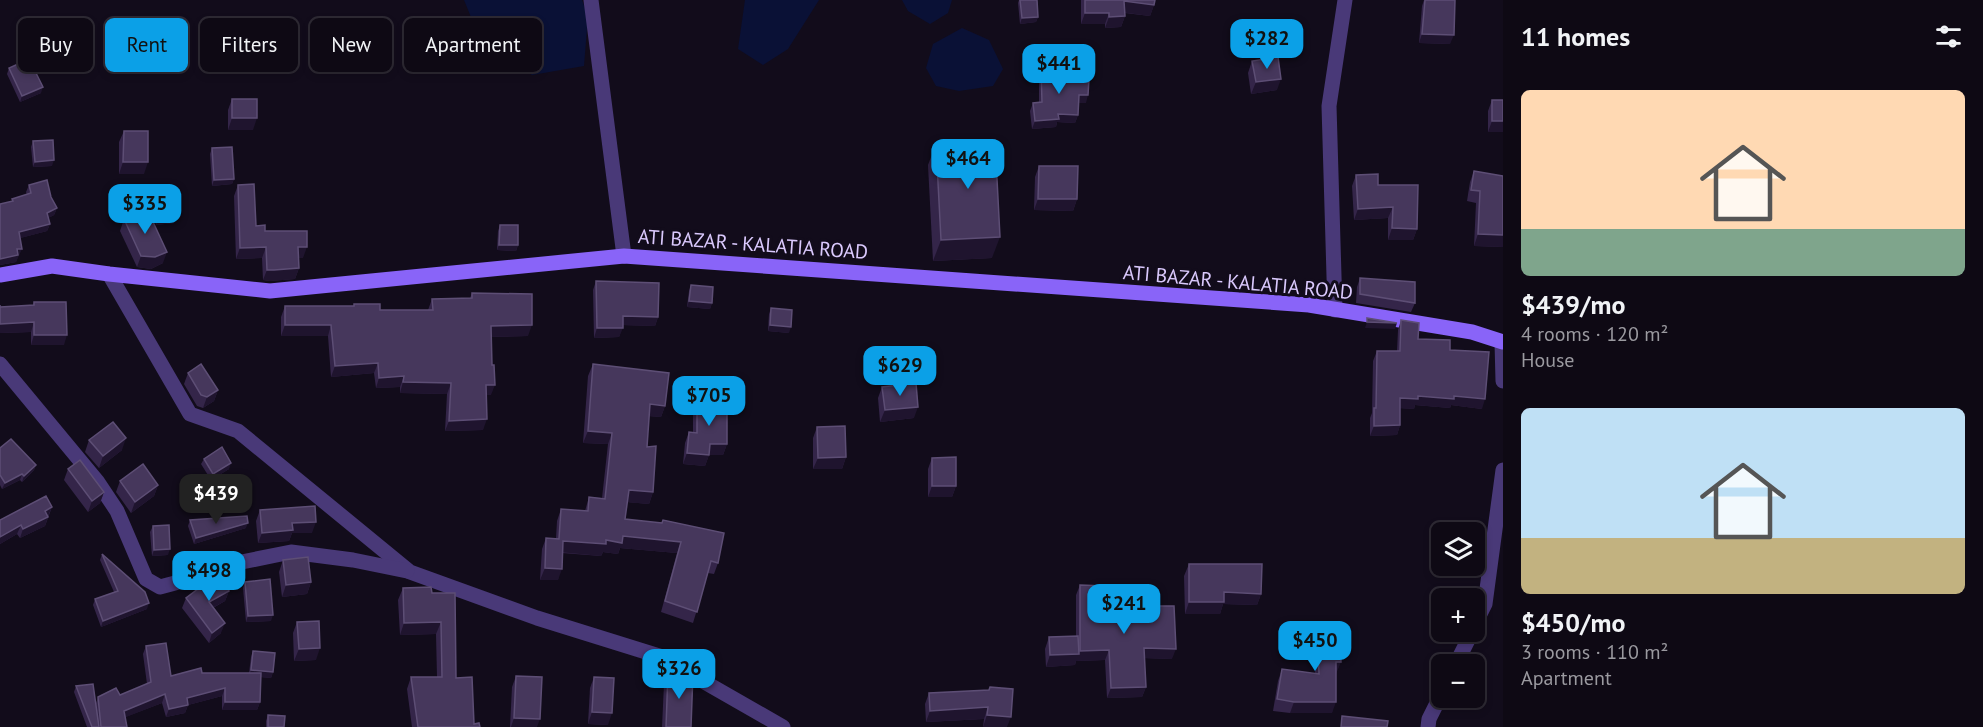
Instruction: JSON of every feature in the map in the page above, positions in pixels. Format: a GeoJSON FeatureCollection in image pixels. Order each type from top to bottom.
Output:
{"type":"FeatureCollection","features":[{"type":"Feature","properties":{"kind":"main road","name":"ATI BAZAR - KALATIA ROAD"},"geometry":{"type":"LineString","coordinates":[[0,275],[52,266],[270,291],[624,256],[1297,304],[1472,332],[1502,342]]}},
{"type":"Feature","properties":{"kind":"street"},"geometry":{"type":"LineString","coordinates":[[591,0],[624,256]]}},
{"type":"Feature","properties":{"kind":"street"},"geometry":{"type":"LineString","coordinates":[[1335,310],[1329,106],[1345,0]]}},
{"type":"Feature","properties":{"kind":"street"},"geometry":{"type":"LineString","coordinates":[[109,274],[190,414],[238,430],[410,572]]}},
{"type":"Feature","properties":{"kind":"street"},"geometry":{"type":"LineString","coordinates":[[1502,342],[1503,381]]}},
{"type":"Feature","properties":{"kind":"street"},"geometry":{"type":"LineString","coordinates":[[0,364],[97,481],[117,511],[146,579],[160,587],[175,583],[202,570],[291,552],[353,560],[410,572],[537,618],[659,656],[783,727]]}},
{"type":"Feature","properties":{"kind":"street"},"geometry":{"type":"LineString","coordinates":[[1485,604],[1503,471]]}},
{"type":"Feature","properties":{"kind":"street"},"geometry":{"type":"LineString","coordinates":[[1428,727],[1434,708]]}},
{"type":"Feature","properties":{"kind":"shaded area"},"geometry":{"type":"Polygon","coordinates":[[[464,0],[582,0],[588,16],[584,66],[532,75],[527,72],[542,72],[542,18],[471,18],[464,0]]]}},
{"type":"Feature","properties":{"kind":"shaded area"},"geometry":{"type":"Polygon","coordinates":[[[745,0],[819,0],[788,49],[763,65],[738,49],[745,0]]]}},
{"type":"Feature","properties":{"kind":"shaded area"},"geometry":{"type":"Polygon","coordinates":[[[902,0],[952,0],[948,13],[930,24],[908,11],[902,0]]]}},
{"type":"Feature","properties":{"kind":"shaded area"},"geometry":{"type":"Polygon","coordinates":[[[962,28],[989,40],[1003,69],[993,86],[959,91],[936,86],[926,68],[933,44],[962,28]]]}},
{"type":"Feature","properties":{"kind":"building"},"geometry":{"type":"Polygon","coordinates":[[[1020,0],[1037,0],[1038,17],[1022,18],[1020,0]]]}},
{"type":"Feature","properties":{"kind":"building"},"geometry":{"type":"Polygon","coordinates":[[[1085,0],[1155,0],[1154,5],[1124,1],[1125,16],[1109,17],[1109,13],[1085,13],[1085,0]]]}},
{"type":"Feature","properties":{"kind":"building"},"geometry":{"type":"Polygon","coordinates":[[[1425,0],[1455,0],[1454,35],[1422,34],[1425,0]]]}},
{"type":"Feature","properties":{"kind":"building"},"geometry":{"type":"Polygon","coordinates":[[[1278,57],[1281,79],[1256,82],[1252,61],[1278,57]]]}},
{"type":"Feature","properties":{"kind":"building"},"geometry":{"type":"Polygon","coordinates":[[[18,64],[18,72],[36,72],[43,87],[22,96],[9,68],[18,64]]]}},
{"type":"Feature","properties":{"kind":"building"},"geometry":{"type":"Polygon","coordinates":[[[1041,69],[1068,69],[1068,78],[1089,79],[1088,95],[1079,95],[1078,115],[1058,114],[1059,119],[1035,121],[1033,103],[1042,102],[1041,69]]]}},
{"type":"Feature","properties":{"kind":"building"},"geometry":{"type":"Polygon","coordinates":[[[232,99],[257,99],[257,118],[232,118],[232,99]]]}},
{"type":"Feature","properties":{"kind":"building"},"geometry":{"type":"Polygon","coordinates":[[[1492,100],[1503,100],[1503,121],[1492,121],[1492,100]]]}},
{"type":"Feature","properties":{"kind":"building"},"geometry":{"type":"Polygon","coordinates":[[[124,131],[148,131],[148,162],[123,162],[124,131]]]}},
{"type":"Feature","properties":{"kind":"building"},"geometry":{"type":"Polygon","coordinates":[[[53,140],[54,160],[35,162],[33,141],[53,140]]]}},
{"type":"Feature","properties":{"kind":"building"},"geometry":{"type":"Polygon","coordinates":[[[995,140],[1000,237],[941,240],[936,144],[995,140]]]}},
{"type":"Feature","properties":{"kind":"building"},"geometry":{"type":"Polygon","coordinates":[[[232,147],[234,179],[214,180],[212,148],[232,147]]]}},
{"type":"Feature","properties":{"kind":"building"},"geometry":{"type":"Polygon","coordinates":[[[1039,166],[1078,166],[1077,199],[1038,199],[1039,166]]]}},
{"type":"Feature","properties":{"kind":"building"},"geometry":{"type":"Polygon","coordinates":[[[1474,171],[1503,176],[1503,235],[1478,234],[1480,191],[1471,190],[1474,171]]]}},
{"type":"Feature","properties":{"kind":"building"},"geometry":{"type":"Polygon","coordinates":[[[1378,174],[1378,185],[1418,185],[1417,229],[1392,228],[1393,207],[1358,209],[1356,175],[1378,174]]]}},
{"type":"Feature","properties":{"kind":"building"},"geometry":{"type":"Polygon","coordinates":[[[47,180],[51,197],[57,208],[47,213],[50,224],[19,232],[22,249],[17,249],[18,255],[0,259],[0,204],[31,193],[29,185],[47,180]]]}},
{"type":"Feature","properties":{"kind":"building"},"geometry":{"type":"Polygon","coordinates":[[[254,184],[256,226],[265,225],[265,231],[307,231],[307,247],[298,247],[299,268],[267,270],[266,247],[240,248],[238,185],[254,184]]]}},
{"type":"Feature","properties":{"kind":"building"},"geometry":{"type":"Polygon","coordinates":[[[174,201],[176,218],[158,219],[156,203],[174,201]]]}},
{"type":"Feature","properties":{"kind":"building"},"geometry":{"type":"Polygon","coordinates":[[[147,209],[167,252],[155,257],[141,256],[124,219],[147,209]]]}},
{"type":"Feature","properties":{"kind":"building"},"geometry":{"type":"Polygon","coordinates":[[[500,225],[518,225],[518,245],[499,245],[500,225]]]}},
{"type":"Feature","properties":{"kind":"building"},"geometry":{"type":"Polygon","coordinates":[[[1360,278],[1415,282],[1415,303],[1360,294],[1360,278]]]}},
{"type":"Feature","properties":{"kind":"building"},"geometry":{"type":"Polygon","coordinates":[[[596,281],[659,283],[658,317],[623,316],[623,328],[597,328],[596,281]]]}},
{"type":"Feature","properties":{"kind":"building"},"geometry":{"type":"Polygon","coordinates":[[[691,285],[713,287],[712,303],[689,301],[691,285]]]}},
{"type":"Feature","properties":{"kind":"building"},"geometry":{"type":"Polygon","coordinates":[[[472,293],[532,294],[532,325],[491,326],[495,385],[486,385],[487,419],[449,421],[451,383],[403,382],[404,376],[379,378],[378,363],[335,366],[331,325],[285,325],[285,306],[380,304],[380,310],[433,310],[432,299],[472,298],[472,293]]]}},
{"type":"Feature","properties":{"kind":"building"},"geometry":{"type":"Polygon","coordinates":[[[34,302],[66,302],[67,335],[34,335],[34,322],[0,324],[0,307],[34,305],[34,302]]]}},
{"type":"Feature","properties":{"kind":"building"},"geometry":{"type":"Polygon","coordinates":[[[771,308],[792,310],[791,327],[770,325],[771,308]]]}},
{"type":"Feature","properties":{"kind":"building"},"geometry":{"type":"Polygon","coordinates":[[[1367,318],[1397,323],[1367,322],[1367,318]]]}},
{"type":"Feature","properties":{"kind":"building"},"geometry":{"type":"Polygon","coordinates":[[[1401,320],[1419,323],[1418,339],[1450,340],[1450,350],[1489,352],[1485,399],[1454,396],[1454,399],[1418,396],[1418,399],[1400,398],[1400,425],[1374,426],[1377,351],[1400,351],[1401,320]]]}},
{"type":"Feature","properties":{"kind":"building"},"geometry":{"type":"Polygon","coordinates":[[[201,364],[218,390],[207,397],[201,395],[188,373],[201,364]]]}},
{"type":"Feature","properties":{"kind":"building"},"geometry":{"type":"Polygon","coordinates":[[[593,364],[669,373],[665,406],[650,404],[647,447],[656,446],[653,492],[629,490],[625,519],[662,523],[663,520],[724,533],[718,563],[711,561],[697,612],[665,601],[681,542],[623,536],[622,543],[606,540],[606,544],[563,541],[562,569],[545,568],[546,538],[559,539],[561,509],[588,511],[589,497],[605,499],[612,433],[588,431],[593,364]]]}},
{"type":"Feature","properties":{"kind":"building"},"geometry":{"type":"Polygon","coordinates":[[[916,383],[918,407],[885,410],[882,387],[916,383]]]}},
{"type":"Feature","properties":{"kind":"building"},"geometry":{"type":"Polygon","coordinates":[[[697,400],[727,400],[727,444],[710,444],[709,455],[687,453],[689,432],[697,433],[697,400]]]}},
{"type":"Feature","properties":{"kind":"building"},"geometry":{"type":"Polygon","coordinates":[[[113,422],[126,438],[103,456],[89,440],[113,422]]]}},
{"type":"Feature","properties":{"kind":"building"},"geometry":{"type":"Polygon","coordinates":[[[845,426],[846,457],[818,458],[817,427],[845,426]]]}},
{"type":"Feature","properties":{"kind":"building"},"geometry":{"type":"Polygon","coordinates":[[[11,439],[36,465],[24,476],[22,474],[5,483],[0,475],[0,448],[11,439]]]}},
{"type":"Feature","properties":{"kind":"building"},"geometry":{"type":"Polygon","coordinates":[[[222,447],[231,463],[213,474],[204,459],[222,447]]]}},
{"type":"Feature","properties":{"kind":"building"},"geometry":{"type":"Polygon","coordinates":[[[956,457],[956,486],[932,486],[932,458],[956,457]]]}},
{"type":"Feature","properties":{"kind":"building"},"geometry":{"type":"Polygon","coordinates":[[[80,460],[104,492],[92,501],[68,469],[80,460]]]}},
{"type":"Feature","properties":{"kind":"building"},"geometry":{"type":"Polygon","coordinates":[[[143,464],[158,485],[135,502],[120,481],[143,464]]]}},
{"type":"Feature","properties":{"kind":"building"},"geometry":{"type":"Polygon","coordinates":[[[46,496],[52,507],[45,511],[48,517],[23,529],[21,525],[0,537],[0,520],[46,496]]]}},
{"type":"Feature","properties":{"kind":"building"},"geometry":{"type":"Polygon","coordinates":[[[315,506],[316,522],[292,523],[293,530],[262,533],[260,510],[315,506]]]}},
{"type":"Feature","properties":{"kind":"building"},"geometry":{"type":"Polygon","coordinates":[[[247,516],[248,523],[196,538],[190,520],[247,516]]]}},
{"type":"Feature","properties":{"kind":"building"},"geometry":{"type":"Polygon","coordinates":[[[169,525],[170,549],[154,550],[153,526],[169,525]]]}},
{"type":"Feature","properties":{"kind":"building"},"geometry":{"type":"Polygon","coordinates":[[[102,554],[145,592],[149,603],[103,621],[95,599],[118,591],[102,554]]]}},
{"type":"Feature","properties":{"kind":"building"},"geometry":{"type":"Polygon","coordinates":[[[308,557],[311,582],[286,585],[283,560],[308,557]]]}},
{"type":"Feature","properties":{"kind":"building"},"geometry":{"type":"Polygon","coordinates":[[[1189,564],[1262,564],[1261,594],[1224,592],[1224,602],[1189,602],[1189,564]]]}},
{"type":"Feature","properties":{"kind":"building"},"geometry":{"type":"Polygon","coordinates":[[[219,573],[229,591],[209,602],[225,623],[212,633],[186,598],[219,573]]]}},
{"type":"Feature","properties":{"kind":"building"},"geometry":{"type":"Polygon","coordinates":[[[270,579],[273,615],[248,616],[245,582],[270,579]]]}},
{"type":"Feature","properties":{"kind":"building"},"geometry":{"type":"Polygon","coordinates":[[[1080,585],[1105,586],[1105,609],[1152,609],[1152,606],[1174,606],[1176,649],[1144,648],[1146,687],[1111,688],[1109,650],[1080,651],[1080,585]]]}},
{"type":"Feature","properties":{"kind":"building"},"geometry":{"type":"Polygon","coordinates":[[[431,587],[432,593],[455,593],[456,678],[472,677],[474,724],[479,723],[480,727],[418,727],[411,677],[442,677],[441,622],[404,623],[403,588],[431,587]]]}},
{"type":"Feature","properties":{"kind":"building"},"geometry":{"type":"Polygon","coordinates":[[[319,621],[320,648],[299,649],[297,622],[319,621]]]}},
{"type":"Feature","properties":{"kind":"building"},"geometry":{"type":"Polygon","coordinates":[[[1339,624],[1341,662],[1336,662],[1336,702],[1294,702],[1277,699],[1282,669],[1319,674],[1317,625],[1339,624]]]}},
{"type":"Feature","properties":{"kind":"building"},"geometry":{"type":"Polygon","coordinates":[[[1078,636],[1079,654],[1050,655],[1049,637],[1078,636]]]}},
{"type":"Feature","properties":{"kind":"building"},"geometry":{"type":"Polygon","coordinates":[[[166,643],[171,676],[201,668],[202,673],[261,673],[260,702],[225,702],[225,688],[187,698],[188,705],[169,709],[165,694],[124,711],[127,727],[101,727],[98,697],[116,688],[120,695],[151,682],[146,646],[166,643]]]}},
{"type":"Feature","properties":{"kind":"building"},"geometry":{"type":"Polygon","coordinates":[[[253,651],[275,653],[273,672],[251,670],[253,651]]]}},
{"type":"Feature","properties":{"kind":"building"},"geometry":{"type":"Polygon","coordinates":[[[668,672],[693,673],[691,727],[666,727],[668,672]]]}},
{"type":"Feature","properties":{"kind":"building"},"geometry":{"type":"Polygon","coordinates":[[[516,676],[542,677],[540,719],[514,718],[516,676]]]}},
{"type":"Feature","properties":{"kind":"building"},"geometry":{"type":"Polygon","coordinates":[[[594,677],[614,678],[612,713],[592,712],[594,677]]]}},
{"type":"Feature","properties":{"kind":"building"},"geometry":{"type":"Polygon","coordinates":[[[93,684],[99,727],[92,727],[76,686],[93,684]]]}},
{"type":"Feature","properties":{"kind":"building"},"geometry":{"type":"Polygon","coordinates":[[[990,687],[1013,689],[1011,717],[987,715],[988,707],[930,711],[929,693],[989,690],[990,687]]]}},
{"type":"Feature","properties":{"kind":"building"},"geometry":{"type":"Polygon","coordinates":[[[268,715],[285,716],[284,727],[268,727],[268,715]]]}},
{"type":"Feature","properties":{"kind":"building"},"geometry":{"type":"Polygon","coordinates":[[[1342,716],[1388,721],[1387,727],[1341,727],[1342,716]]]}}]}
